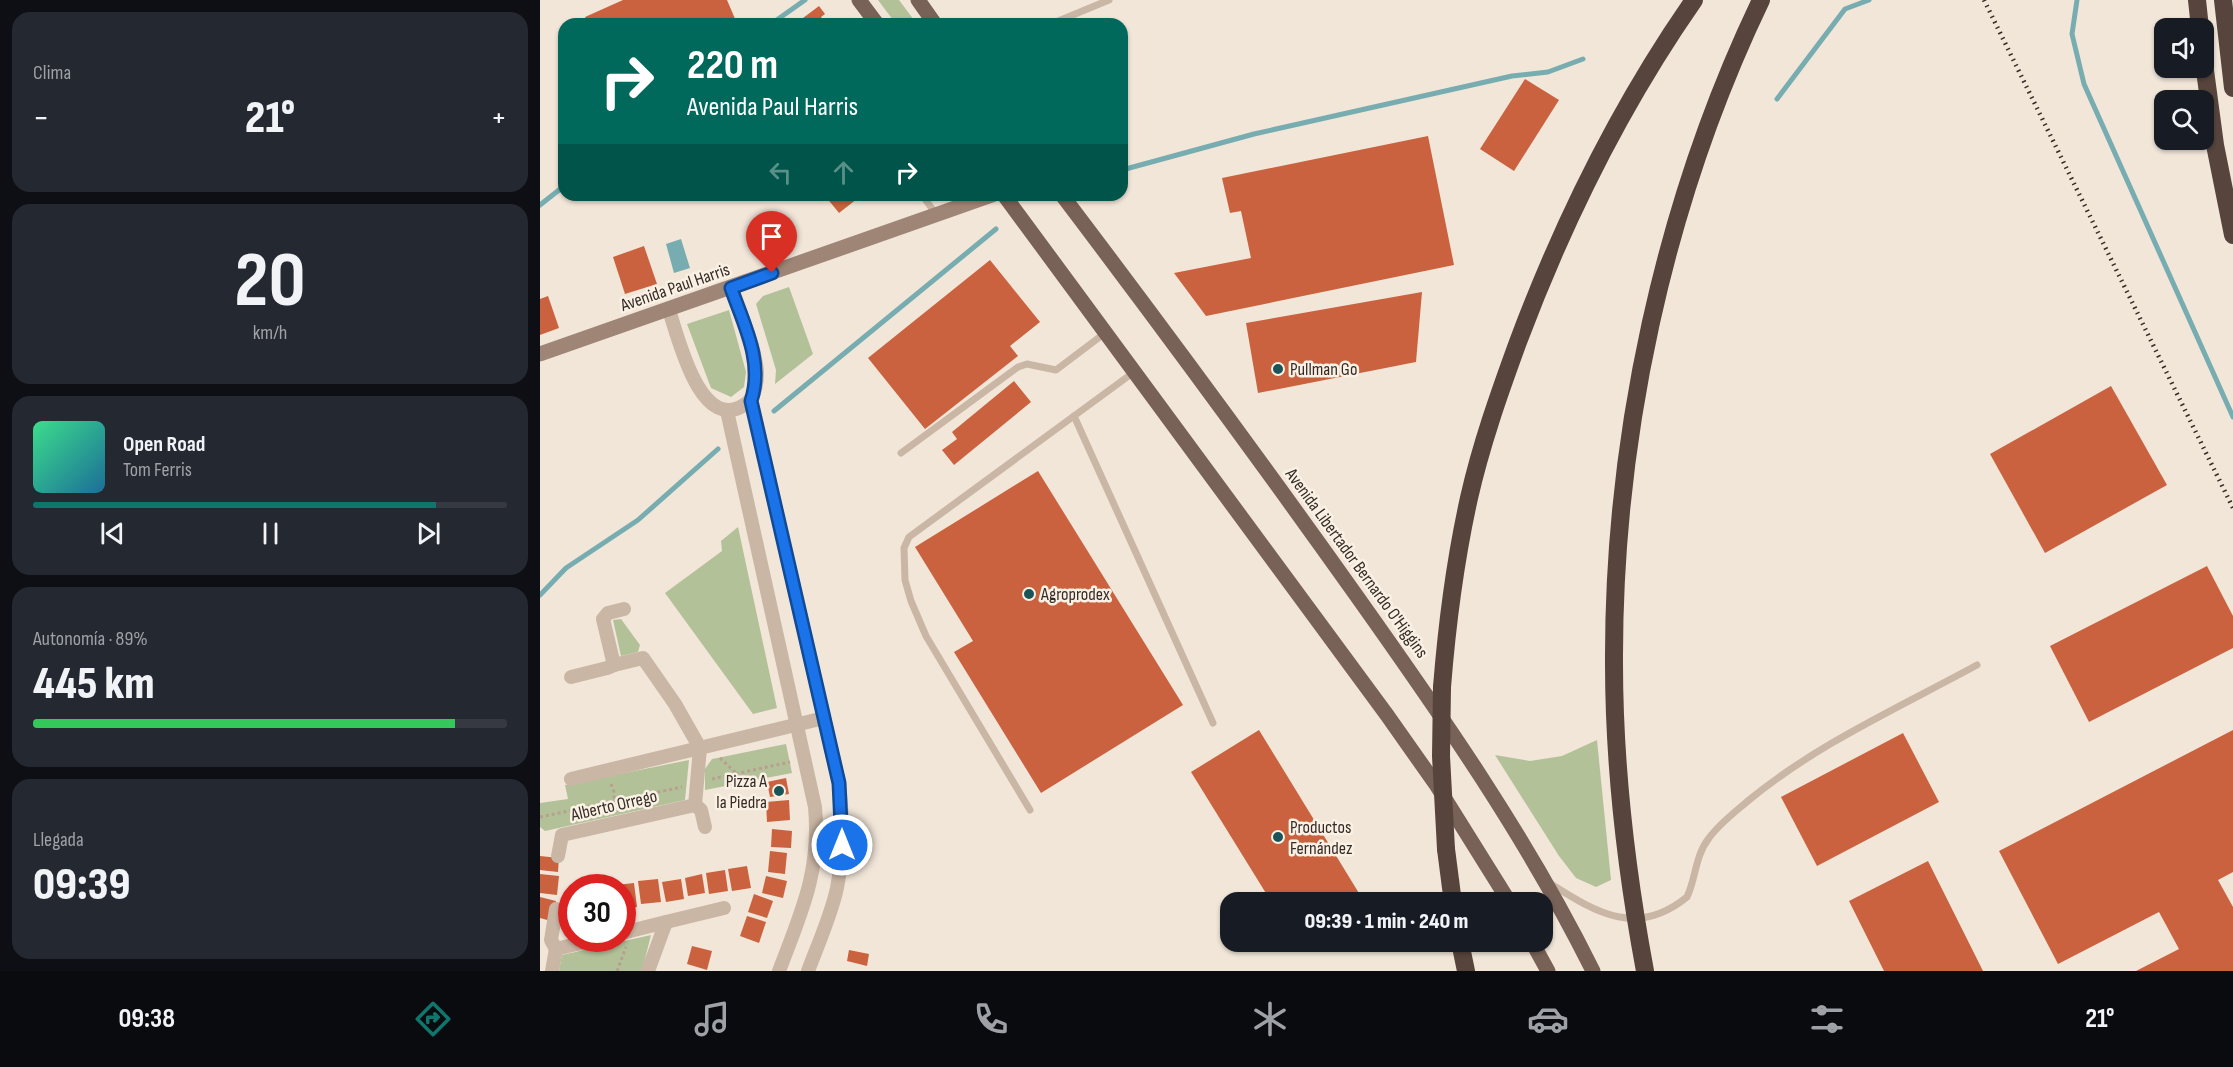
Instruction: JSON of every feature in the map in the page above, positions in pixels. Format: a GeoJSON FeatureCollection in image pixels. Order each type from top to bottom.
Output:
{"type":"FeatureCollection","features":[{"type":"Feature","properties":{"kind":"highway"},"geometry":{"type":"LineString","coordinates":[[1452,892],[1446,849],[1441,756],[1442,687],[1451,595],[1469,497],[1486,434],[1549,263],[1586,183],[1651,64],[1694,0]]}},
{"type":"Feature","properties":{"kind":"highway"},"geometry":{"type":"LineString","coordinates":[[1645,971],[1635,920],[1618,781],[1614,663],[1616,590],[1625,475],[1650,331],[1678,219],[1714,112],[1761,0]]}},
{"type":"Feature","properties":{"kind":"highway"},"geometry":{"type":"LineString","coordinates":[[2197,0],[2199,18]]}},
{"type":"Feature","properties":{"kind":"highway"},"geometry":{"type":"LineString","coordinates":[[2223,0],[2233,88]]}},
{"type":"Feature","properties":{"kind":"highway"},"geometry":{"type":"LineString","coordinates":[[2206,78],[2215,145],[2233,235]]}},
{"type":"Feature","properties":{"kind":"highway"},"geometry":{"type":"LineString","coordinates":[[1462,952],[1466,971]]}},
{"type":"Feature","properties":{"kind":"main road"},"geometry":{"type":"LineString","coordinates":[[859,0],[872,18]]}},
{"type":"Feature","properties":{"kind":"main road"},"geometry":{"type":"LineString","coordinates":[[918,0],[931,18]]}},
{"type":"Feature","properties":{"kind":"main road","name":"Avenida Paul Harris"},"geometry":{"type":"LineString","coordinates":[[540,354],[976,201]]}},
{"type":"Feature","properties":{"kind":"main road"},"geometry":{"type":"LineString","coordinates":[[1008,201],[1437,786],[1503,892]]}},
{"type":"Feature","properties":{"kind":"main road","name":"Avenida Libertador Bernardo O'Higgins"},"geometry":{"type":"LineString","coordinates":[[1067,201],[1214,397],[1424,690],[1545,881],[1593,971]]}},
{"type":"Feature","properties":{"kind":"main road"},"geometry":{"type":"LineString","coordinates":[[1538,952],[1548,971]]}},
{"type":"Feature","properties":{"kind":"street"},"geometry":{"type":"LineString","coordinates":[[731,288],[754,356],[756,387],[751,401],[839,783],[843,833],[837,890],[808,971]]}},
{"type":"Feature","properties":{"kind":"street"},"geometry":{"type":"LineString","coordinates":[[669,310],[692,377],[705,396],[715,406],[727,411],[739,408],[751,401]]}},
{"type":"Feature","properties":{"kind":"street"},"geometry":{"type":"LineString","coordinates":[[727,411],[815,807],[817,845],[810,891],[779,971]]}},
{"type":"Feature","properties":{"kind":"street"},"geometry":{"type":"LineString","coordinates":[[614,665],[603,619],[608,613],[624,609]]}},
{"type":"Feature","properties":{"kind":"street"},"geometry":{"type":"LineString","coordinates":[[571,677],[643,658],[675,704],[700,748],[695,805],[701,810],[705,827]]}},
{"type":"Feature","properties":{"kind":"street","name":"Alberto Orrego"},"geometry":{"type":"LineString","coordinates":[[571,779],[824,718]]}},
{"type":"Feature","properties":{"kind":"street","name":"Alberto Orrego"},"geometry":{"type":"LineString","coordinates":[[558,856],[562,835],[695,805]]}},
{"type":"Feature","properties":{"kind":"street"},"geometry":{"type":"LineString","coordinates":[[636,929],[724,908]]}},
{"type":"Feature","properties":{"kind":"street"},"geometry":{"type":"LineString","coordinates":[[552,971],[556,949],[551,940],[556,909]]}},
{"type":"Feature","properties":{"kind":"street"},"geometry":{"type":"LineString","coordinates":[[648,971],[666,922]]}},
{"type":"Feature","properties":{"kind":"lane"},"geometry":{"type":"LineString","coordinates":[[1066,18],[1109,0]]}},
{"type":"Feature","properties":{"kind":"lane"},"geometry":{"type":"LineString","coordinates":[[926,201],[937,215]]}},
{"type":"Feature","properties":{"kind":"lane"},"geometry":{"type":"LineString","coordinates":[[901,453],[1018,367],[1027,364],[1056,370],[1105,333]]}},
{"type":"Feature","properties":{"kind":"lane"},"geometry":{"type":"LineString","coordinates":[[1030,810],[926,636],[905,580],[904,548],[909,537],[1134,372]]}},
{"type":"Feature","properties":{"kind":"lane"},"geometry":{"type":"LineString","coordinates":[[1074,416],[1214,723]]}},
{"type":"Feature","properties":{"kind":"lane"},"geometry":{"type":"LineString","coordinates":[[1545,881],[1594,909],[1635,920],[1662,914],[1687,897],[1699,855],[1708,838],[1724,821],[1779,776],[1807,758],[1977,665]]}},
{"type":"Feature","properties":{"kind":"path"},"geometry":{"type":"LineString","coordinates":[[540,817],[794,761]]}},
{"type":"Feature","properties":{"kind":"path"},"geometry":{"type":"LineString","coordinates":[[607,770],[614,792],[613,801],[617,822]]}},
{"type":"Feature","properties":{"kind":"path"},"geometry":{"type":"LineString","coordinates":[[617,971],[622,952]]}},
{"type":"Feature","properties":{"kind":"green space"},"geometry":{"type":"Polygon","coordinates":[[[878,0],[899,0],[912,18],[892,18],[878,0]]]}},
{"type":"Feature","properties":{"kind":"green space"},"geometry":{"type":"Polygon","coordinates":[[[789,287],[813,354],[775,384],[776,370],[756,304],[763,296],[789,287]]]}},
{"type":"Feature","properties":{"kind":"green space"},"geometry":{"type":"Polygon","coordinates":[[[729,310],[746,372],[744,387],[731,397],[711,388],[687,324],[729,310]]]}},
{"type":"Feature","properties":{"kind":"green space"},"geometry":{"type":"Polygon","coordinates":[[[738,527],[777,708],[753,714],[665,593],[722,551],[721,541],[738,527]]]}},
{"type":"Feature","properties":{"kind":"green space"},"geometry":{"type":"Polygon","coordinates":[[[621,619],[640,645],[638,652],[621,656],[613,620],[621,619]]]}},
{"type":"Feature","properties":{"kind":"green space"},"geometry":{"type":"Polygon","coordinates":[[[1597,740],[1611,880],[1596,887],[1576,878],[1559,856],[1495,755],[1530,761],[1562,756],[1597,740]]]}},
{"type":"Feature","properties":{"kind":"green space"},"geometry":{"type":"Polygon","coordinates":[[[786,744],[792,773],[705,790],[705,769],[712,759],[786,744]]]}},
{"type":"Feature","properties":{"kind":"green space"},"geometry":{"type":"Polygon","coordinates":[[[689,760],[685,800],[545,831],[540,827],[540,803],[568,799],[565,785],[689,760]]]}},
{"type":"Feature","properties":{"kind":"green space"},"geometry":{"type":"Polygon","coordinates":[[[651,935],[642,971],[559,971],[562,955],[575,952],[636,952],[636,938],[651,935]]]}},
{"type":"Feature","properties":{"kind":"water"},"geometry":{"type":"Polygon","coordinates":[[[681,239],[690,268],[674,273],[666,244],[681,239]]]}},
{"type":"Feature","properties":{"kind":"building"},"geometry":{"type":"Polygon","coordinates":[[[623,0],[727,0],[735,18],[585,18],[623,0]]]}},
{"type":"Feature","properties":{"kind":"building"},"geometry":{"type":"Polygon","coordinates":[[[819,6],[825,14],[822,18],[803,18],[819,6]]]}},
{"type":"Feature","properties":{"kind":"building"},"geometry":{"type":"Polygon","coordinates":[[[1525,79],[1559,100],[1514,171],[1480,149],[1525,79]]]}},
{"type":"Feature","properties":{"kind":"building"},"geometry":{"type":"Polygon","coordinates":[[[1428,136],[1454,265],[1206,316],[1174,273],[1251,258],[1241,211],[1230,213],[1222,178],[1428,136]]]}},
{"type":"Feature","properties":{"kind":"building"},"geometry":{"type":"Polygon","coordinates":[[[829,201],[854,201],[839,213],[829,201]]]}},
{"type":"Feature","properties":{"kind":"building"},"geometry":{"type":"Polygon","coordinates":[[[644,246],[657,284],[625,294],[613,257],[644,246]]]}},
{"type":"Feature","properties":{"kind":"building"},"geometry":{"type":"Polygon","coordinates":[[[990,260],[1040,322],[1010,346],[1018,356],[925,429],[868,358],[990,260]]]}},
{"type":"Feature","properties":{"kind":"building"},"geometry":{"type":"Polygon","coordinates":[[[1422,292],[1416,362],[1258,393],[1246,323],[1422,292]]]}},
{"type":"Feature","properties":{"kind":"building"},"geometry":{"type":"Polygon","coordinates":[[[548,296],[559,328],[540,335],[540,299],[548,296]]]}},
{"type":"Feature","properties":{"kind":"building"},"geometry":{"type":"Polygon","coordinates":[[[1014,381],[1031,402],[954,465],[942,450],[957,439],[952,432],[1014,381]]]}},
{"type":"Feature","properties":{"kind":"building"},"geometry":{"type":"Polygon","coordinates":[[[2111,386],[2167,485],[2045,553],[1990,454],[2111,386]]]}},
{"type":"Feature","properties":{"kind":"building","name":"Agroprodex"},"geometry":{"type":"Polygon","coordinates":[[[1038,471],[1183,705],[1041,793],[954,652],[973,641],[915,547],[1038,471]]]}},
{"type":"Feature","properties":{"kind":"building"},"geometry":{"type":"Polygon","coordinates":[[[2207,566],[2233,616],[2233,648],[2089,722],[2050,646],[2207,566]]]}},
{"type":"Feature","properties":{"kind":"building","name":"Productos Fernández"},"geometry":{"type":"Polygon","coordinates":[[[1259,730],[1358,892],[1265,892],[1191,772],[1259,730]]]}},
{"type":"Feature","properties":{"kind":"building"},"geometry":{"type":"Polygon","coordinates":[[[2233,730],[2233,872],[2218,880],[2233,907],[2233,971],[2136,971],[2179,949],[2159,912],[2058,964],[1999,851],[2233,730]]]}},
{"type":"Feature","properties":{"kind":"building"},"geometry":{"type":"Polygon","coordinates":[[[1903,733],[1939,802],[1817,866],[1781,797],[1903,733]]]}},
{"type":"Feature","properties":{"kind":"building"},"geometry":{"type":"Polygon","coordinates":[[[786,778],[789,794],[770,797],[767,782],[786,778]]]}},
{"type":"Feature","properties":{"kind":"building"},"geometry":{"type":"Polygon","coordinates":[[[789,800],[790,820],[767,822],[766,802],[789,800]]]}},
{"type":"Feature","properties":{"kind":"building"},"geometry":{"type":"Polygon","coordinates":[[[772,829],[792,831],[791,848],[771,847],[772,829]]]}},
{"type":"Feature","properties":{"kind":"building"},"geometry":{"type":"Polygon","coordinates":[[[770,851],[787,853],[785,874],[768,872],[770,851]]]}},
{"type":"Feature","properties":{"kind":"building"},"geometry":{"type":"Polygon","coordinates":[[[540,856],[559,858],[558,872],[540,870],[540,856]]]}},
{"type":"Feature","properties":{"kind":"building"},"geometry":{"type":"Polygon","coordinates":[[[1928,861],[1983,971],[1884,971],[1849,901],[1928,861]]]}},
{"type":"Feature","properties":{"kind":"building"},"geometry":{"type":"Polygon","coordinates":[[[747,866],[751,888],[732,891],[728,869],[747,866]]]}},
{"type":"Feature","properties":{"kind":"building"},"geometry":{"type":"Polygon","coordinates":[[[725,870],[728,891],[709,894],[706,873],[725,870]]]}},
{"type":"Feature","properties":{"kind":"building"},"geometry":{"type":"Polygon","coordinates":[[[540,874],[558,876],[557,895],[540,893],[540,874]]]}},
{"type":"Feature","properties":{"kind":"building"},"geometry":{"type":"Polygon","coordinates":[[[702,874],[705,893],[688,896],[685,878],[702,874]]]}},
{"type":"Feature","properties":{"kind":"building"},"geometry":{"type":"Polygon","coordinates":[[[766,876],[787,881],[783,898],[762,893],[766,876]]]}},
{"type":"Feature","properties":{"kind":"building"},"geometry":{"type":"Polygon","coordinates":[[[658,879],[661,902],[641,904],[638,881],[658,879]]]}},
{"type":"Feature","properties":{"kind":"building"},"geometry":{"type":"Polygon","coordinates":[[[681,879],[684,899],[666,902],[662,882],[681,879]]]}},
{"type":"Feature","properties":{"kind":"building"},"geometry":{"type":"Polygon","coordinates":[[[754,894],[773,901],[767,918],[748,912],[754,894]]]}},
{"type":"Feature","properties":{"kind":"building"},"geometry":{"type":"Polygon","coordinates":[[[540,897],[556,901],[551,921],[540,918],[540,897]]]}},
{"type":"Feature","properties":{"kind":"building"},"geometry":{"type":"Polygon","coordinates":[[[747,916],[766,922],[759,943],[740,936],[747,916]]]}},
{"type":"Feature","properties":{"kind":"building"},"geometry":{"type":"Polygon","coordinates":[[[692,946],[712,951],[707,970],[687,964],[692,946]]]}},
{"type":"Feature","properties":{"kind":"building"},"geometry":{"type":"Polygon","coordinates":[[[849,950],[869,954],[867,966],[847,961],[849,950]]]}},
{"type":"Feature","properties":{"kind":"waterway"},"geometry":{"type":"LineString","coordinates":[[780,18],[805,0]]}},
{"type":"Feature","properties":{"kind":"waterway"},"geometry":{"type":"LineString","coordinates":[[1777,99],[1845,9],[1869,0]]}},
{"type":"Feature","properties":{"kind":"waterway"},"geometry":{"type":"LineString","coordinates":[[2077,0],[2072,34],[2084,84],[2233,417]]}},
{"type":"Feature","properties":{"kind":"waterway"},"geometry":{"type":"LineString","coordinates":[[1128,168],[1254,134],[1512,76],[1548,72],[1583,59]]}},
{"type":"Feature","properties":{"kind":"waterway"},"geometry":{"type":"LineString","coordinates":[[540,205],[558,191]]}},
{"type":"Feature","properties":{"kind":"waterway"},"geometry":{"type":"LineString","coordinates":[[774,411],[996,229]]}},
{"type":"Feature","properties":{"kind":"waterway"},"geometry":{"type":"LineString","coordinates":[[540,595],[566,568],[638,520],[718,449]]}},
{"type":"Feature","properties":{"kind":"railway"},"geometry":{"type":"LineString","coordinates":[[1984,0],[2233,508]]}},
{"type":"Feature","properties":{"kind":"place","name":"Pullman Go"},"geometry":{"type":"Point","coordinates":[1278,369]}},
{"type":"Feature","properties":{"kind":"place","name":"Agroprodex"},"geometry":{"type":"Point","coordinates":[1029,594]}},
{"type":"Feature","properties":{"kind":"place","name":"Pizza A la Piedra"},"geometry":{"type":"Point","coordinates":[779,791]}},
{"type":"Feature","properties":{"kind":"place","name":"Productos Fernández"},"geometry":{"type":"Point","coordinates":[1278,837]}},
{"type":"Feature","properties":{"kind":"route"},"geometry":{"type":"LineString","coordinates":[[772,273],[731,288],[754,356],[757,374],[756,387],[751,401],[839,783],[842,845]]}}]}
